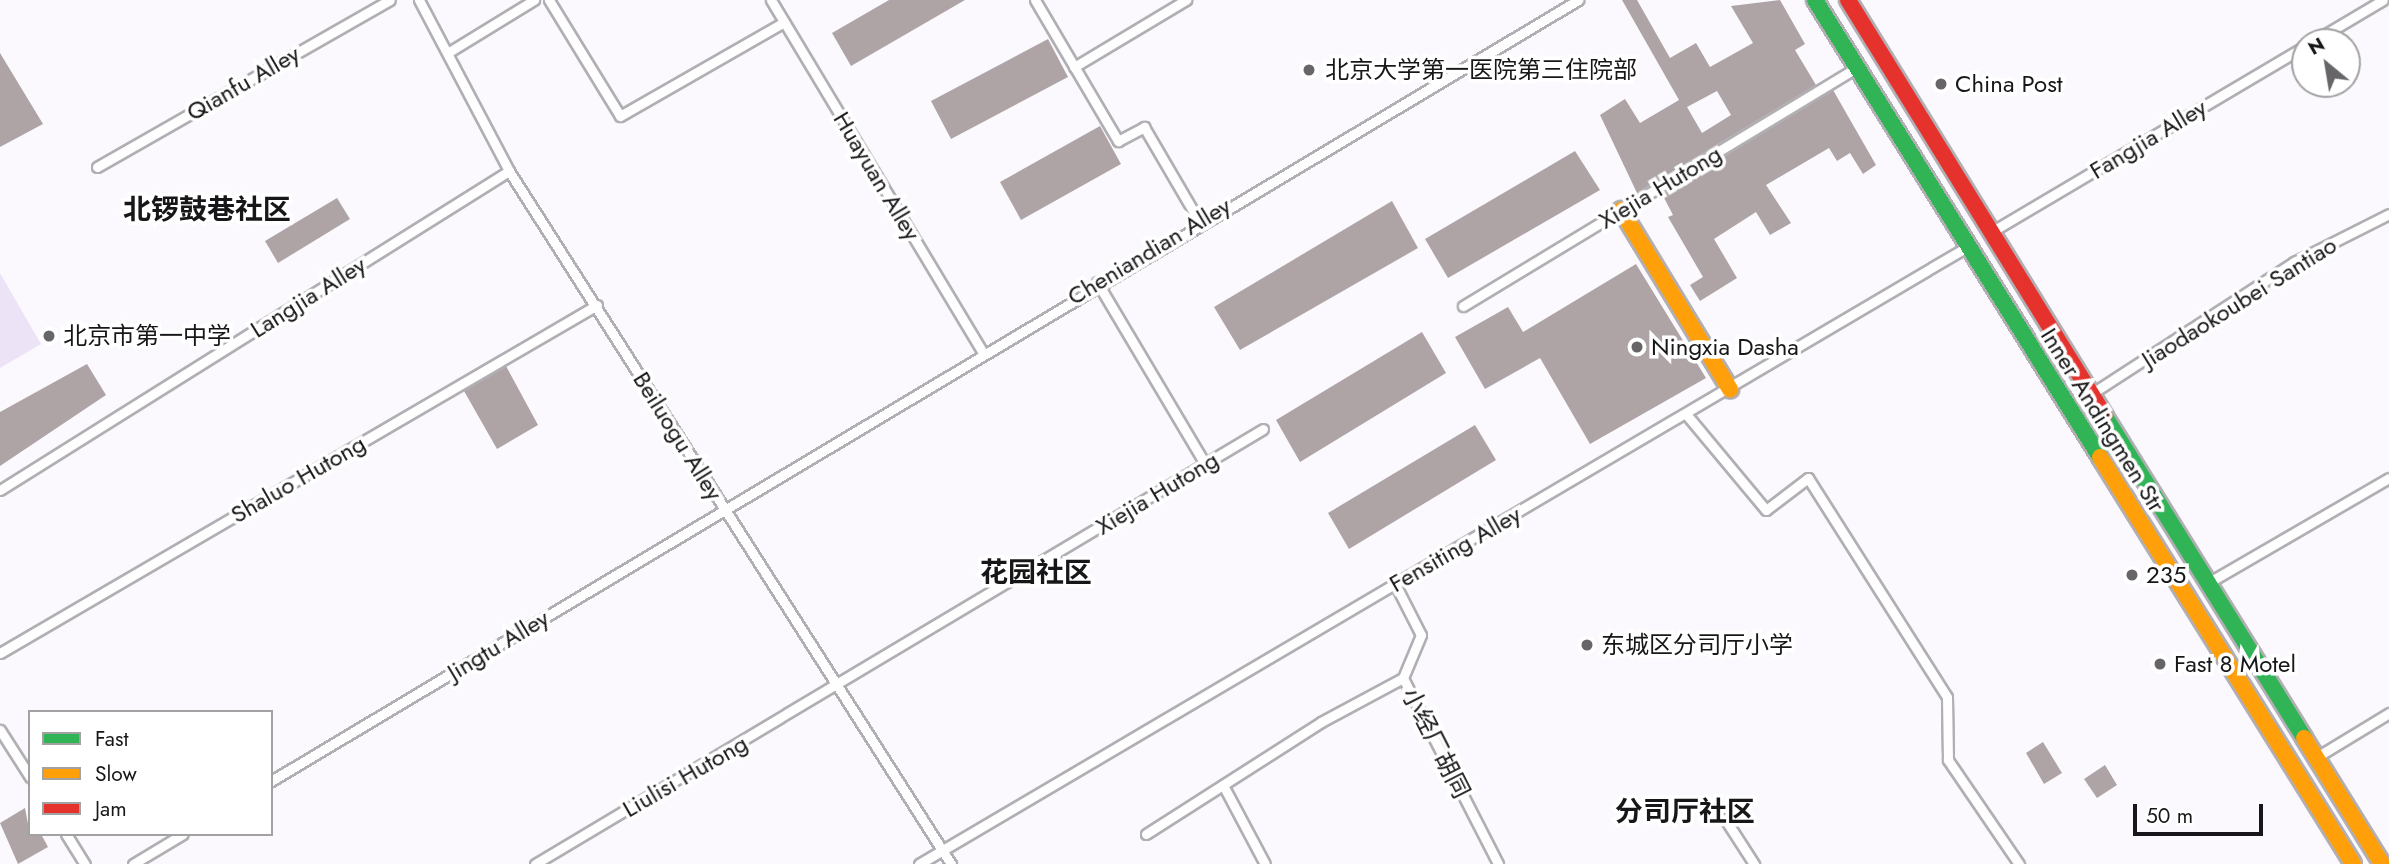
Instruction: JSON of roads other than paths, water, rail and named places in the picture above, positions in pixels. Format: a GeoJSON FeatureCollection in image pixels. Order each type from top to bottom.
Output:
{"type":"FeatureCollection","features":[{"type":"Feature","properties":{"kind":"main road","name":"Inner Andingmen Str"},"geometry":{"type":"LineString","coordinates":[[1815,0],[2353,864]]}},
{"type":"Feature","properties":{"kind":"main road","name":"Inner Andingmen Str"},"geometry":{"type":"LineString","coordinates":[[1848,0],[2382,864]]}},
{"type":"Feature","properties":{"kind":"main road"},"geometry":{"type":"LineString","coordinates":[[1621,210],[1730,389]]}},
{"type":"Feature","properties":{"kind":"lane","name":"Qianfu Alley"},"geometry":{"type":"LineString","coordinates":[[97,167],[390,0]]}},
{"type":"Feature","properties":{"kind":"lane","name":"Beiluogu Alley"},"geometry":{"type":"LineString","coordinates":[[419,0],[449,52],[509,170],[597,305],[836,689],[951,864]]}},
{"type":"Feature","properties":{"kind":"lane"},"geometry":{"type":"LineString","coordinates":[[449,52],[534,0]]}},
{"type":"Feature","properties":{"kind":"lane"},"geometry":{"type":"LineString","coordinates":[[549,0],[620,116],[784,22]]}},
{"type":"Feature","properties":{"kind":"lane","name":"Huayuan Alley"},"geometry":{"type":"LineString","coordinates":[[771,0],[982,351]]}},
{"type":"Feature","properties":{"kind":"lane"},"geometry":{"type":"LineString","coordinates":[[1035,0],[1118,141],[1144,127],[1199,221]]}},
{"type":"Feature","properties":{"kind":"lane"},"geometry":{"type":"LineString","coordinates":[[1074,66],[1186,0]]}},
{"type":"Feature","properties":{"kind":"lane","name":"Cheniandian Alley"},"geometry":{"type":"LineString","coordinates":[[724,508],[1199,221],[1578,0]]}},
{"type":"Feature","properties":{"kind":"lane"},"geometry":{"type":"LineString","coordinates":[[2336,28],[2383,0]]}},
{"type":"Feature","properties":{"kind":"lane","name":"Fangjia Alley"},"geometry":{"type":"LineString","coordinates":[[1991,232],[2291,54]]}},
{"type":"Feature","properties":{"kind":"lane","name":"Xiejia Hutong"},"geometry":{"type":"LineString","coordinates":[[1463,306],[1857,68]]}},
{"type":"Feature","properties":{"kind":"lane","name":"Langjia Alley"},"geometry":{"type":"LineString","coordinates":[[0,490],[509,170]]}},
{"type":"Feature","properties":{"kind":"lane","name":"Jiaodaokoubei Santiao"},"geometry":{"type":"LineString","coordinates":[[2091,394],[2294,262],[2389,214]]}},
{"type":"Feature","properties":{"kind":"lane","name":"Fensiting Alley"},"geometry":{"type":"LineString","coordinates":[[919,864],[1968,247]]}},
{"type":"Feature","properties":{"kind":"lane"},"geometry":{"type":"LineString","coordinates":[[1097,282],[1205,464]]}},
{"type":"Feature","properties":{"kind":"lane","name":"Shaluo Hutong"},"geometry":{"type":"LineString","coordinates":[[0,653],[597,305]]}},
{"type":"Feature","properties":{"kind":"lane"},"geometry":{"type":"LineString","coordinates":[[1686,414],[1766,510],[1808,478],[1947,698],[1948,760],[2019,864]]}},
{"type":"Feature","properties":{"kind":"lane","name":"Xiejia Hutong"},"geometry":{"type":"LineString","coordinates":[[836,689],[1263,429]]}},
{"type":"Feature","properties":{"kind":"lane"},"geometry":{"type":"LineString","coordinates":[[2208,583],[2389,478]]}},
{"type":"Feature","properties":{"kind":"lane","name":"Jingtu Alley"},"geometry":{"type":"LineString","coordinates":[[273,780],[724,508]]}},
{"type":"Feature","properties":{"kind":"lane","name":"小经厂胡同"},"geometry":{"type":"LineString","coordinates":[[1395,584],[1421,635],[1403,678],[1498,864]]}},
{"type":"Feature","properties":{"kind":"lane"},"geometry":{"type":"LineString","coordinates":[[1146,834],[1403,678]]}},
{"type":"Feature","properties":{"kind":"lane","name":"Liulisi Hutong"},"geometry":{"type":"LineString","coordinates":[[535,864],[836,689]]}},
{"type":"Feature","properties":{"kind":"lane"},"geometry":{"type":"LineString","coordinates":[[2316,757],[2389,713]]}},
{"type":"Feature","properties":{"kind":"lane"},"geometry":{"type":"LineString","coordinates":[[0,730],[28,774]]}},
{"type":"Feature","properties":{"kind":"lane"},"geometry":{"type":"LineString","coordinates":[[1223,785],[1265,864]]}},
{"type":"Feature","properties":{"kind":"lane"},"geometry":{"type":"LineString","coordinates":[[1725,819],[1755,864]]}},
{"type":"Feature","properties":{"kind":"lane"},"geometry":{"type":"LineString","coordinates":[[67,836],[85,864]]}},
{"type":"Feature","properties":{"kind":"lane"},"geometry":{"type":"LineString","coordinates":[[133,864],[180,836]]}},
{"type":"Feature","properties":{"kind":"place","name":"北京大学第一医院第三住院部"},"geometry":{"type":"Point","coordinates":[1309,70]}},
{"type":"Feature","properties":{"kind":"place","name":"China Post"},"geometry":{"type":"Point","coordinates":[1941,84]}},
{"type":"Feature","properties":{"kind":"place","name":"北京市第一中学"},"geometry":{"type":"Point","coordinates":[49,336]}},
{"type":"Feature","properties":{"kind":"place","name":"Ningxia Dasha"},"geometry":{"type":"Point","coordinates":[1637,347]}},
{"type":"Feature","properties":{"kind":"place","name":"235"},"geometry":{"type":"Point","coordinates":[2132,575]}},
{"type":"Feature","properties":{"kind":"place","name":"东城区分司厅小学"},"geometry":{"type":"Point","coordinates":[1587,645]}},
{"type":"Feature","properties":{"kind":"place","name":"Fast 8 Motel"},"geometry":{"type":"Point","coordinates":[2160,664]}},
{"type":"Feature","properties":{"kind":"district","name":"北锣鼓巷社区"},"geometry":{"type":"Point","coordinates":[207,210]}},
{"type":"Feature","properties":{"kind":"district","name":"花园社区"},"geometry":{"type":"Point","coordinates":[1036,573]}},
{"type":"Feature","properties":{"kind":"district","name":"分司厅社区"},"geometry":{"type":"Point","coordinates":[1685,812]}}]}
